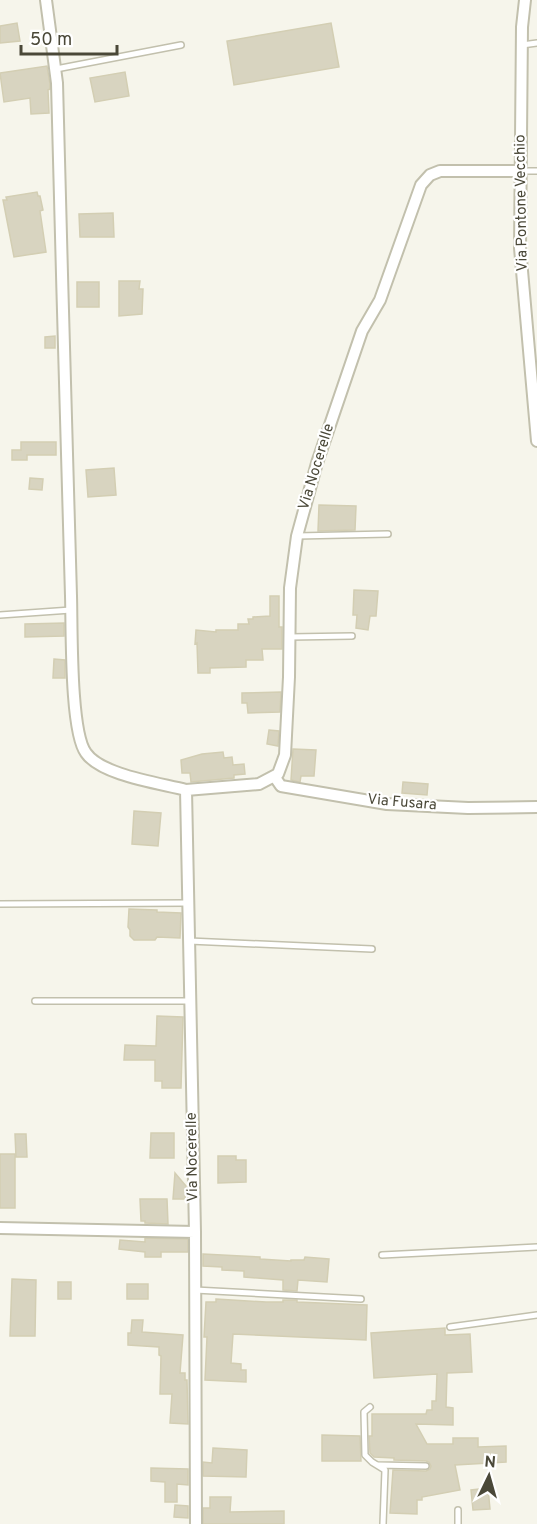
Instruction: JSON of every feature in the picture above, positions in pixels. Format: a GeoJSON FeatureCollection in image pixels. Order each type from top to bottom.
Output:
{"type":"FeatureCollection","features":[{"type":"Feature","properties":{"kind":"street"},"geometry":{"type":"LineString","coordinates":[[46,0],[56,69],[74,702],[80,739],[85,753],[97,765],[109,771],[186,790],[259,784],[274,776]]}},
{"type":"Feature","properties":{"kind":"street","name":"Via Pontone Vecchio"},"geometry":{"type":"LineString","coordinates":[[525,0],[522,27],[520,248],[537,441]]}},
{"type":"Feature","properties":{"kind":"street","name":"Via Nocerelle"},"geometry":{"type":"LineString","coordinates":[[274,776],[278,774],[285,755],[290,588],[297,536],[317,463],[362,331],[380,300],[421,185],[430,175],[440,171],[520,171]]}},
{"type":"Feature","properties":{"kind":"street","name":"Via Fusara"},"geometry":{"type":"LineString","coordinates":[[274,776],[281,786],[387,804],[468,808],[537,807]]}},
{"type":"Feature","properties":{"kind":"street","name":"Via Nocerelle"},"geometry":{"type":"LineString","coordinates":[[186,790],[195,1232],[196,1524]]}},
{"type":"Feature","properties":{"kind":"street"},"geometry":{"type":"LineString","coordinates":[[0,1228],[195,1232]]}},
{"type":"Feature","properties":{"kind":"lane"},"geometry":{"type":"LineString","coordinates":[[522,45],[537,43]]}},
{"type":"Feature","properties":{"kind":"lane"},"geometry":{"type":"LineString","coordinates":[[56,69],[182,45]]}},
{"type":"Feature","properties":{"kind":"lane"},"geometry":{"type":"LineString","coordinates":[[520,171],[537,171]]}},
{"type":"Feature","properties":{"kind":"lane"},"geometry":{"type":"LineString","coordinates":[[297,536],[388,534]]}},
{"type":"Feature","properties":{"kind":"lane"},"geometry":{"type":"LineString","coordinates":[[0,615],[71,610]]}},
{"type":"Feature","properties":{"kind":"lane"},"geometry":{"type":"LineString","coordinates":[[290,637],[352,636]]}},
{"type":"Feature","properties":{"kind":"lane"},"geometry":{"type":"LineString","coordinates":[[0,904],[188,903]]}},
{"type":"Feature","properties":{"kind":"lane"},"geometry":{"type":"LineString","coordinates":[[189,941],[372,949]]}},
{"type":"Feature","properties":{"kind":"lane"},"geometry":{"type":"LineString","coordinates":[[34,1001],[190,1001]]}},
{"type":"Feature","properties":{"kind":"lane"},"geometry":{"type":"LineString","coordinates":[[382,1255],[537,1247]]}},
{"type":"Feature","properties":{"kind":"lane"},"geometry":{"type":"LineString","coordinates":[[195,1290],[361,1299]]}},
{"type":"Feature","properties":{"kind":"lane"},"geometry":{"type":"LineString","coordinates":[[450,1327],[537,1315]]}},
{"type":"Feature","properties":{"kind":"lane"},"geometry":{"type":"LineString","coordinates":[[370,1407],[364,1413],[365,1455],[386,1470],[383,1524]]}},
{"type":"Feature","properties":{"kind":"lane"},"geometry":{"type":"LineString","coordinates":[[377,1465],[426,1466]]}},
{"type":"Feature","properties":{"kind":"lane"},"geometry":{"type":"LineString","coordinates":[[458,1510],[458,1524]]}},
{"type":"Feature","properties":{"kind":"building"},"geometry":{"type":"Polygon","coordinates":[[[17,23],[20,41],[0,43],[0,26],[17,23]]]}},
{"type":"Feature","properties":{"kind":"building"},"geometry":{"type":"Polygon","coordinates":[[[331,23],[339,67],[234,85],[227,41],[331,23]]]}},
{"type":"Feature","properties":{"kind":"building"},"geometry":{"type":"Polygon","coordinates":[[[47,66],[50,84],[49,113],[31,114],[30,98],[4,102],[0,73],[47,66]]]}},
{"type":"Feature","properties":{"kind":"building"},"geometry":{"type":"Polygon","coordinates":[[[125,72],[129,96],[95,102],[90,78],[125,72]]]}},
{"type":"Feature","properties":{"kind":"building"},"geometry":{"type":"Polygon","coordinates":[[[37,192],[43,210],[40,211],[46,252],[14,257],[3,200],[7,200],[6,197],[37,192]]]}},
{"type":"Feature","properties":{"kind":"building"},"geometry":{"type":"Polygon","coordinates":[[[113,213],[114,237],[80,237],[79,214],[113,213]]]}},
{"type":"Feature","properties":{"kind":"building"},"geometry":{"type":"Polygon","coordinates":[[[119,281],[140,281],[139,289],[143,289],[142,314],[119,316],[119,281]]]}},
{"type":"Feature","properties":{"kind":"building"},"geometry":{"type":"Polygon","coordinates":[[[77,282],[99,282],[99,307],[77,307],[77,282]]]}},
{"type":"Feature","properties":{"kind":"building"},"geometry":{"type":"Polygon","coordinates":[[[55,336],[55,348],[45,348],[45,337],[55,336]]]}},
{"type":"Feature","properties":{"kind":"building"},"geometry":{"type":"Polygon","coordinates":[[[21,442],[56,442],[56,455],[27,455],[27,460],[12,460],[12,450],[21,450],[21,442]]]}},
{"type":"Feature","properties":{"kind":"building"},"geometry":{"type":"Polygon","coordinates":[[[114,468],[116,495],[88,497],[86,470],[114,468]]]}},
{"type":"Feature","properties":{"kind":"building"},"geometry":{"type":"Polygon","coordinates":[[[30,478],[43,479],[42,490],[29,489],[30,478]]]}},
{"type":"Feature","properties":{"kind":"building"},"geometry":{"type":"Polygon","coordinates":[[[319,505],[356,506],[355,530],[318,531],[319,505]]]}},
{"type":"Feature","properties":{"kind":"building"},"geometry":{"type":"Polygon","coordinates":[[[354,590],[378,591],[376,616],[370,616],[368,630],[356,628],[357,615],[353,615],[354,590]]]}},
{"type":"Feature","properties":{"kind":"building"},"geometry":{"type":"Polygon","coordinates":[[[270,596],[279,596],[282,649],[262,649],[263,660],[246,660],[246,667],[210,668],[210,673],[198,673],[196,630],[216,632],[216,630],[238,630],[238,624],[249,624],[248,619],[270,616],[270,596]]]}},
{"type":"Feature","properties":{"kind":"building"},"geometry":{"type":"Polygon","coordinates":[[[64,623],[64,636],[25,637],[25,624],[64,623]]]}},
{"type":"Feature","properties":{"kind":"building"},"geometry":{"type":"Polygon","coordinates":[[[54,659],[65,660],[65,678],[53,678],[54,659]]]}},
{"type":"Feature","properties":{"kind":"building"},"geometry":{"type":"Polygon","coordinates":[[[281,692],[280,712],[248,713],[247,703],[242,703],[242,693],[281,692]]]}},
{"type":"Feature","properties":{"kind":"building"},"geometry":{"type":"Polygon","coordinates":[[[269,730],[279,731],[278,746],[267,744],[269,730]]]}},
{"type":"Feature","properties":{"kind":"building"},"geometry":{"type":"Polygon","coordinates":[[[293,749],[316,750],[314,776],[301,776],[300,782],[291,780],[293,749]]]}},
{"type":"Feature","properties":{"kind":"building"},"geometry":{"type":"Polygon","coordinates":[[[223,752],[224,758],[232,757],[233,765],[244,764],[245,774],[234,775],[234,778],[191,782],[190,773],[182,773],[181,760],[202,754],[223,752]]]}},
{"type":"Feature","properties":{"kind":"building"},"geometry":{"type":"Polygon","coordinates":[[[403,782],[428,784],[427,795],[402,793],[403,782]]]}},
{"type":"Feature","properties":{"kind":"building"},"geometry":{"type":"Polygon","coordinates":[[[134,811],[161,813],[158,846],[132,844],[134,811]]]}},
{"type":"Feature","properties":{"kind":"building"},"geometry":{"type":"Polygon","coordinates":[[[129,909],[181,913],[180,938],[157,937],[155,940],[134,940],[130,936],[128,927],[129,909]]]}},
{"type":"Feature","properties":{"kind":"building"},"geometry":{"type":"Polygon","coordinates":[[[157,1016],[183,1017],[181,1088],[162,1088],[162,1081],[155,1081],[155,1060],[124,1060],[125,1045],[156,1046],[157,1016]]]}},
{"type":"Feature","properties":{"kind":"building"},"geometry":{"type":"Polygon","coordinates":[[[151,1133],[174,1133],[174,1158],[150,1158],[151,1133]]]}},
{"type":"Feature","properties":{"kind":"building"},"geometry":{"type":"Polygon","coordinates":[[[15,1134],[26,1134],[27,1157],[16,1157],[15,1134]]]}},
{"type":"Feature","properties":{"kind":"building"},"geometry":{"type":"Polygon","coordinates":[[[0,1154],[15,1154],[15,1208],[0,1208],[0,1154]]]}},
{"type":"Feature","properties":{"kind":"building"},"geometry":{"type":"Polygon","coordinates":[[[218,1156],[236,1156],[236,1160],[246,1160],[246,1182],[218,1183],[218,1156]]]}},
{"type":"Feature","properties":{"kind":"building"},"geometry":{"type":"Polygon","coordinates":[[[175,1173],[186,1186],[185,1199],[173,1199],[175,1173]]]}},
{"type":"Feature","properties":{"kind":"building"},"geometry":{"type":"Polygon","coordinates":[[[140,1199],[167,1199],[168,1224],[141,1221],[140,1199]]]}},
{"type":"Feature","properties":{"kind":"building"},"geometry":{"type":"Polygon","coordinates":[[[145,1238],[188,1239],[188,1252],[161,1252],[161,1257],[145,1257],[145,1252],[119,1249],[120,1240],[145,1242],[145,1238]]]}},
{"type":"Feature","properties":{"kind":"building"},"geometry":{"type":"Polygon","coordinates":[[[203,1254],[291,1261],[304,1260],[305,1257],[329,1259],[327,1282],[298,1280],[297,1291],[283,1290],[283,1280],[244,1277],[244,1271],[203,1266],[203,1254]]]}},
{"type":"Feature","properties":{"kind":"building"},"geometry":{"type":"Polygon","coordinates":[[[12,1279],[36,1280],[35,1336],[10,1336],[12,1279]]]}},
{"type":"Feature","properties":{"kind":"building"},"geometry":{"type":"Polygon","coordinates":[[[58,1282],[71,1282],[71,1299],[58,1299],[58,1282]]]}},
{"type":"Feature","properties":{"kind":"building"},"geometry":{"type":"Polygon","coordinates":[[[127,1284],[148,1284],[148,1299],[127,1299],[127,1284]]]}},
{"type":"Feature","properties":{"kind":"building"},"geometry":{"type":"Polygon","coordinates":[[[216,1299],[266,1302],[297,1300],[297,1302],[367,1305],[366,1340],[233,1334],[231,1363],[241,1364],[241,1370],[246,1370],[246,1382],[205,1380],[206,1302],[216,1302],[216,1299]]]}},
{"type":"Feature","properties":{"kind":"building"},"geometry":{"type":"Polygon","coordinates":[[[132,1320],[143,1320],[142,1332],[183,1335],[180,1373],[185,1373],[185,1380],[187,1380],[188,1424],[170,1423],[172,1394],[160,1394],[161,1356],[159,1347],[128,1345],[128,1333],[131,1333],[132,1320]]]}},
{"type":"Feature","properties":{"kind":"building"},"geometry":{"type":"Polygon","coordinates":[[[445,1328],[445,1335],[470,1334],[472,1372],[447,1373],[446,1407],[453,1408],[453,1425],[416,1424],[427,1444],[453,1444],[453,1438],[478,1438],[478,1447],[506,1446],[506,1462],[455,1465],[460,1490],[422,1497],[422,1500],[417,1500],[417,1514],[390,1513],[393,1470],[426,1471],[431,1466],[426,1461],[374,1457],[370,1453],[369,1436],[372,1436],[372,1414],[426,1414],[427,1410],[432,1410],[432,1401],[436,1401],[437,1374],[374,1378],[371,1333],[445,1328]]]}},
{"type":"Feature","properties":{"kind":"building"},"geometry":{"type":"Polygon","coordinates":[[[322,1435],[360,1436],[361,1461],[322,1461],[322,1435]]]}},
{"type":"Feature","properties":{"kind":"building"},"geometry":{"type":"Polygon","coordinates":[[[213,1448],[247,1450],[246,1477],[203,1476],[203,1462],[212,1463],[213,1448]]]}},
{"type":"Feature","properties":{"kind":"building"},"geometry":{"type":"Polygon","coordinates":[[[151,1468],[188,1469],[188,1485],[177,1484],[177,1502],[165,1502],[165,1482],[151,1481],[151,1468]]]}},
{"type":"Feature","properties":{"kind":"building"},"geometry":{"type":"Polygon","coordinates":[[[488,1488],[490,1509],[473,1510],[471,1490],[488,1488]]]}},
{"type":"Feature","properties":{"kind":"building"},"geometry":{"type":"Polygon","coordinates":[[[210,1497],[231,1497],[230,1512],[284,1511],[284,1524],[203,1524],[203,1508],[210,1508],[210,1497]]]}},
{"type":"Feature","properties":{"kind":"building"},"geometry":{"type":"Polygon","coordinates":[[[175,1505],[188,1506],[188,1518],[174,1517],[175,1505]]]}}]}
